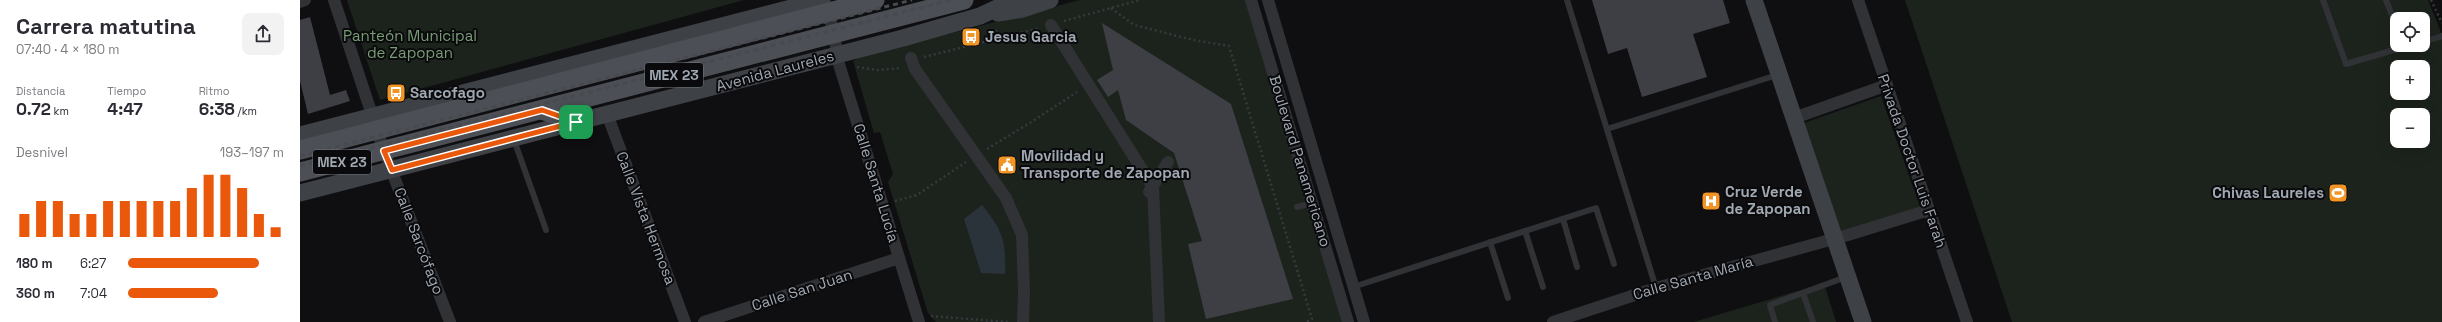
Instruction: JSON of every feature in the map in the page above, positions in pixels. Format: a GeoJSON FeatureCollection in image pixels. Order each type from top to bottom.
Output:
{"type":"FeatureCollection","features":[{"type":"Feature","properties":{"kind":"main road","name":"MEX 23"},"geometry":{"type":"LineString","coordinates":[[300,150],[375,124],[761,30],[825,6],[875,0]]}},
{"type":"Feature","properties":{"kind":"main road","name":"Avenida Laureles"},"geometry":{"type":"LineString","coordinates":[[300,193],[607,114],[964,0]]}},
{"type":"Feature","properties":{"kind":"main road","name":"Avenida Laureles"},"geometry":{"type":"LineString","coordinates":[[300,172],[542,110],[834,42],[980,16],[1014,0]]}},
{"type":"Feature","properties":{"kind":"main road"},"geometry":{"type":"LineString","coordinates":[[980,16],[1023,9],[1050,0]]}},
{"type":"Feature","properties":{"kind":"main road"},"geometry":{"type":"LineString","coordinates":[[1754,0],[1863,322]]}},
{"type":"Feature","properties":{"kind":"main road"},"geometry":{"type":"LineString","coordinates":[[300,135],[375,124],[742,21],[825,6]]}},
{"type":"Feature","properties":{"kind":"main road"},"geometry":{"type":"LineString","coordinates":[[742,21],[761,30]]}},
{"type":"Feature","properties":{"kind":"main road"},"geometry":{"type":"LineString","coordinates":[[542,110],[576,122]]}},
{"type":"Feature","properties":{"kind":"street"},"geometry":{"type":"LineString","coordinates":[[300,2],[304,0]]}},
{"type":"Feature","properties":{"kind":"street","name":"Calle Sarcófago"},"geometry":{"type":"LineString","coordinates":[[334,0],[384,151],[450,322]]}},
{"type":"Feature","properties":{"kind":"street","name":"Boulevard Panamericano"},"geometry":{"type":"LineString","coordinates":[[1251,0],[1348,322]]}},
{"type":"Feature","properties":{"kind":"street","name":"Boulevard Panamericano"},"geometry":{"type":"LineString","coordinates":[[1268,0],[1364,322]]}},
{"type":"Feature","properties":{"kind":"street","name":"Privada Doctor Luis Farah"},"geometry":{"type":"LineString","coordinates":[[1858,0],[1967,322]]}},
{"type":"Feature","properties":{"kind":"street","name":"Calle Santa Lucía"},"geometry":{"type":"LineString","coordinates":[[825,6],[838,61],[918,319]]}},
{"type":"Feature","properties":{"kind":"street"},"geometry":{"type":"LineString","coordinates":[[1051,25],[1150,191],[1159,322]]}},
{"type":"Feature","properties":{"kind":"street"},"geometry":{"type":"LineString","coordinates":[[912,62],[1006,198],[1022,235],[1024,292],[1023,322]]}},
{"type":"Feature","properties":{"kind":"street"},"geometry":{"type":"LineString","coordinates":[[1794,118],[1887,85]]}},
{"type":"Feature","properties":{"kind":"street","name":"Calle Vista Hermosa"},"geometry":{"type":"LineString","coordinates":[[607,114],[685,322]]}},
{"type":"Feature","properties":{"kind":"street"},"geometry":{"type":"LineString","coordinates":[[1150,191],[1168,162]]}},
{"type":"Feature","properties":{"kind":"street","name":"Calle Santa María"},"geometry":{"type":"LineString","coordinates":[[1553,322],[1656,288],[1929,210]]}},
{"type":"Feature","properties":{"kind":"street","name":"Calle San Juan"},"geometry":{"type":"LineString","coordinates":[[704,322],[899,258]]}},
{"type":"Feature","properties":{"kind":"lane"},"geometry":{"type":"LineString","coordinates":[[1567,0],[1656,288]]}},
{"type":"Feature","properties":{"kind":"lane"},"geometry":{"type":"LineString","coordinates":[[2323,0],[2346,64],[2390,50]]}},
{"type":"Feature","properties":{"kind":"lane"},"geometry":{"type":"LineString","coordinates":[[2386,0],[2391,12]]}},
{"type":"Feature","properties":{"kind":"lane"},"geometry":{"type":"LineString","coordinates":[[2430,40],[2442,36]]}},
{"type":"Feature","properties":{"kind":"lane"},"geometry":{"type":"LineString","coordinates":[[1607,129],[1779,74]]}},
{"type":"Feature","properties":{"kind":"lane"},"geometry":{"type":"LineString","coordinates":[[513,139],[546,230]]}},
{"type":"Feature","properties":{"kind":"lane"},"geometry":{"type":"LineString","coordinates":[[1297,207],[1312,202]]}},
{"type":"Feature","properties":{"kind":"lane"},"geometry":{"type":"LineString","coordinates":[[1353,286],[1596,208],[1614,264]]}},
{"type":"Feature","properties":{"kind":"lane"},"geometry":{"type":"LineString","coordinates":[[1563,219],[1577,267]]}},
{"type":"Feature","properties":{"kind":"lane"},"geometry":{"type":"LineString","coordinates":[[1525,231],[1543,287]]}},
{"type":"Feature","properties":{"kind":"lane"},"geometry":{"type":"LineString","coordinates":[[1490,242],[1508,298]]}},
{"type":"Feature","properties":{"kind":"lane"},"geometry":{"type":"LineString","coordinates":[[1775,322],[1770,305],[1848,277]]}},
{"type":"Feature","properties":{"kind":"lane"},"geometry":{"type":"LineString","coordinates":[[1803,293],[1813,322]]}},
{"type":"Feature","properties":{"kind":"path"},"geometry":{"type":"LineString","coordinates":[[857,67],[878,70],[912,62],[1140,0]]}},
{"type":"Feature","properties":{"kind":"path"},"geometry":{"type":"LineString","coordinates":[[2431,0],[2442,23]]}},
{"type":"Feature","properties":{"kind":"path"},"geometry":{"type":"LineString","coordinates":[[1111,8],[1134,25],[1193,40],[1229,46],[1313,320],[1306,322]]}},
{"type":"Feature","properties":{"kind":"path"},"geometry":{"type":"LineString","coordinates":[[918,319],[1008,322]]}},
{"type":"Feature","properties":{"kind":"green space","name":"Panteón Municipal de Zapopan"},"geometry":{"type":"Polygon","coordinates":[[[347,0],[744,0],[380,100],[347,0]]]}},
{"type":"Feature","properties":{"kind":"green space"},"geometry":{"type":"Polygon","coordinates":[[[1080,0],[1247,0],[1345,322],[936,322],[928,313],[888,182],[893,174],[880,132],[874,133],[853,61],[860,57],[1080,0]]]}},
{"type":"Feature","properties":{"kind":"green space"},"geometry":{"type":"Polygon","coordinates":[[[1905,0],[2428,0],[2442,35],[2442,322],[2012,322],[1905,0]]]}},
{"type":"Feature","properties":{"kind":"green space"},"geometry":{"type":"Polygon","coordinates":[[[1881,96],[1920,207],[1842,234],[1804,123],[1881,96]]]}},
{"type":"Feature","properties":{"kind":"green space"},"geometry":{"type":"Polygon","coordinates":[[[1824,283],[1836,322],[1694,322],[1824,283]]]}},
{"type":"Feature","properties":{"kind":"shaded area"},"geometry":{"type":"Polygon","coordinates":[[[982,205],[995,222],[1002,237],[1005,253],[1005,274],[981,273],[964,219],[982,205]]]}},
{"type":"Feature","properties":{"kind":"building"},"geometry":{"type":"Polygon","coordinates":[[[1592,0],[1723,0],[1730,23],[1693,34],[1707,77],[1642,97],[1627,48],[1608,54],[1592,0]]]}},
{"type":"Feature","properties":{"kind":"building"},"geometry":{"type":"Polygon","coordinates":[[[310,17],[330,95],[346,90],[350,101],[308,114],[300,81],[300,20],[310,17]]]}},
{"type":"Feature","properties":{"kind":"building"},"geometry":{"type":"Polygon","coordinates":[[[1102,23],[1231,104],[1293,299],[1206,319],[1188,244],[1202,241],[1174,153],[1126,120],[1118,90],[1108,97],[1097,80],[1113,70],[1102,23]]]}},
{"type":"Feature","properties":{"kind":"railway"},"geometry":{"type":"LineString","coordinates":[[300,156],[912,0]]}},
{"type":"Feature","properties":{"kind":"railway"},"geometry":{"type":"LineString","coordinates":[[300,166],[951,0]]}},
{"type":"Feature","properties":{"kind":"place","name":"Jesus Garcia"},"geometry":{"type":"Point","coordinates":[971,37]}},
{"type":"Feature","properties":{"kind":"place","name":"Sarcofago"},"geometry":{"type":"Point","coordinates":[396,93]}},
{"type":"Feature","properties":{"kind":"place","name":"Movilidad y Transporte de Zapopan"},"geometry":{"type":"Point","coordinates":[1007,165]}},
{"type":"Feature","properties":{"kind":"place","name":"Chivas Laureles"},"geometry":{"type":"Point","coordinates":[2338,193]}},
{"type":"Feature","properties":{"kind":"place","name":"Cruz Verde de Zapopan"},"geometry":{"type":"Point","coordinates":[1711,201]}},
{"type":"Feature","properties":{"kind":"route"},"geometry":{"type":"LineString","coordinates":[[542,110],[576,122],[392,170],[384,151],[542,110]]}}]}
